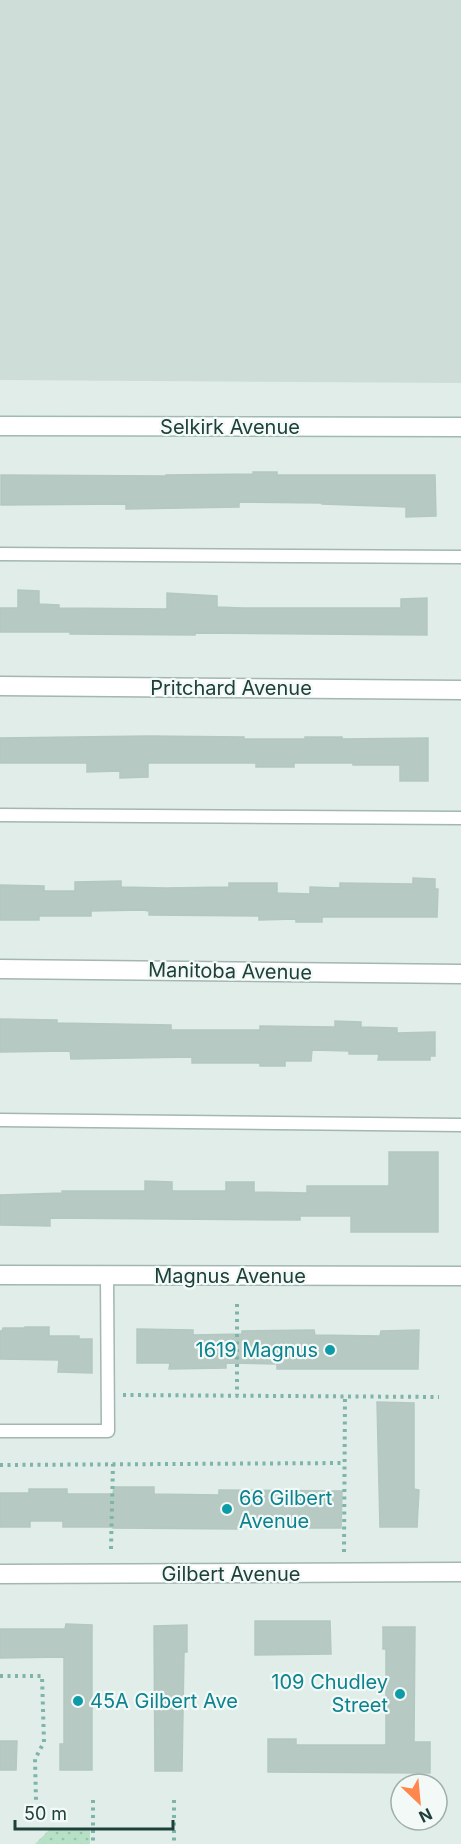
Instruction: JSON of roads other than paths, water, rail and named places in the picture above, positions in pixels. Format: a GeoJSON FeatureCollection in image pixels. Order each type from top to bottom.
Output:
{"type":"FeatureCollection","features":[{"type":"Feature","properties":{"kind":"street","name":"Selkirk Avenue"},"geometry":{"type":"LineString","coordinates":[[0,426],[461,427]]}},
{"type":"Feature","properties":{"kind":"street","name":"Pritchard Avenue"},"geometry":{"type":"LineString","coordinates":[[0,686],[461,690]]}},
{"type":"Feature","properties":{"kind":"street","name":"Manitoba Avenue"},"geometry":{"type":"LineString","coordinates":[[0,969],[461,974]]}},
{"type":"Feature","properties":{"kind":"street","name":"Magnus Avenue"},"geometry":{"type":"LineString","coordinates":[[0,1275],[461,1276]]}},
{"type":"Feature","properties":{"kind":"street","name":"Gilbert Avenue"},"geometry":{"type":"LineString","coordinates":[[0,1574],[461,1572]]}},
{"type":"Feature","properties":{"kind":"lane"},"geometry":{"type":"LineString","coordinates":[[0,554],[461,557]]}},
{"type":"Feature","properties":{"kind":"lane"},"geometry":{"type":"LineString","coordinates":[[0,814],[461,818]]}},
{"type":"Feature","properties":{"kind":"lane"},"geometry":{"type":"LineString","coordinates":[[0,1120],[461,1125]]}},
{"type":"Feature","properties":{"kind":"lane"},"geometry":{"type":"LineString","coordinates":[[0,1431],[108,1431],[107,1276]]}},
{"type":"Feature","properties":{"kind":"place","name":"1619 Magnus"},"geometry":{"type":"Point","coordinates":[330,1350]}},
{"type":"Feature","properties":{"kind":"place","name":"66 Gilbert Avenue"},"geometry":{"type":"Point","coordinates":[227,1509]}},
{"type":"Feature","properties":{"kind":"place","name":"109 Chudley Street"},"geometry":{"type":"Point","coordinates":[400,1694]}},
{"type":"Feature","properties":{"kind":"place","name":"45A Gilbert Ave"},"geometry":{"type":"Point","coordinates":[78,1701]}}]}
